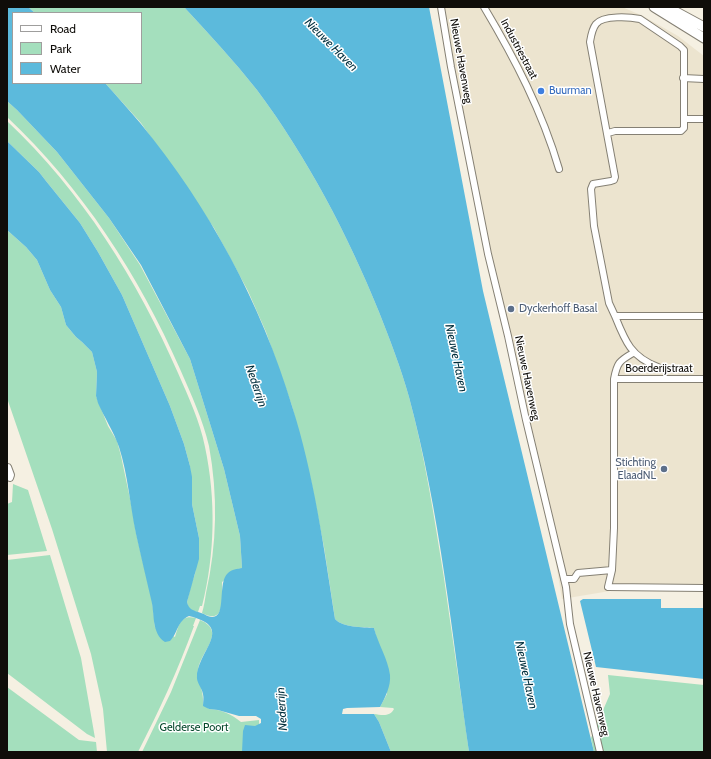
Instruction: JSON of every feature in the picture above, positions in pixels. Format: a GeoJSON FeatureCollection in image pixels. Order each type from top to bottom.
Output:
{"type":"FeatureCollection","features":[{"type":"Feature","properties":{"kind":"main road"},"geometry":{"type":"LineString","coordinates":[[654,7],[704,38]]}},
{"type":"Feature","properties":{"kind":"main road"},"geometry":{"type":"LineString","coordinates":[[667,7],[704,27]]}},
{"type":"Feature","properties":{"kind":"street","name":"Nieuwe Havenweg"},"geometry":{"type":"LineString","coordinates":[[441,7],[451,67],[488,254],[564,579],[569,602],[570,624],[600,752]]}},
{"type":"Feature","properties":{"kind":"street","name":"Industriestraat"},"geometry":{"type":"LineString","coordinates":[[484,7],[509,50],[532,96],[559,168]]}},
{"type":"Feature","properties":{"kind":"street"},"geometry":{"type":"LineString","coordinates":[[608,133],[615,131],[681,131],[684,128],[684,50],[640,19],[632,17],[602,19],[596,23],[592,32],[590,42],[608,133],[614,180],[595,183],[591,186],[591,189],[596,234],[609,303],[624,339],[633,352],[649,364],[658,367]]}},
{"type":"Feature","properties":{"kind":"street"},"geometry":{"type":"LineString","coordinates":[[683,78],[704,78]]}},
{"type":"Feature","properties":{"kind":"street"},"geometry":{"type":"LineString","coordinates":[[684,119],[704,119]]}},
{"type":"Feature","properties":{"kind":"street"},"geometry":{"type":"LineString","coordinates":[[615,316],[704,316]]}},
{"type":"Feature","properties":{"kind":"street"},"geometry":{"type":"LineString","coordinates":[[633,352],[616,366],[614,379],[614,528],[612,570],[608,587],[704,588]]}},
{"type":"Feature","properties":{"kind":"street","name":"Boerderijstraat"},"geometry":{"type":"LineString","coordinates":[[614,379],[704,379]]}},
{"type":"Feature","properties":{"kind":"street"},"geometry":{"type":"LineString","coordinates":[[7,467],[12,475],[10,478],[7,477]]}},
{"type":"Feature","properties":{"kind":"street"},"geometry":{"type":"LineString","coordinates":[[564,579],[574,579],[578,574],[612,570]]}},
{"type":"Feature","properties":{"kind":"shaded area"},"geometry":{"type":"Polygon","coordinates":[[[440,7],[622,7],[643,16],[678,36],[704,56],[704,590],[610,591],[562,599],[554,552],[440,7]]]}},
{"type":"Feature","properties":{"kind":"green space"},"geometry":{"type":"Polygon","coordinates":[[[28,7],[184,7],[257,90],[293,142],[309,169],[340,226],[367,283],[395,354],[409,397],[420,442],[433,509],[469,752],[391,752],[379,722],[374,714],[388,714],[394,709],[380,707],[387,694],[382,652],[374,628],[348,626],[335,619],[324,547],[311,481],[292,406],[266,332],[248,291],[214,228],[141,123],[106,84],[142,84],[142,12],[34,12],[28,7]]]}},
{"type":"Feature","properties":{"kind":"green space"},"geometry":{"type":"Polygon","coordinates":[[[7,101],[57,152],[109,218],[140,265],[190,359],[224,469],[240,536],[242,568],[238,569],[222,582],[221,608],[219,613],[215,616],[202,613],[210,575],[214,538],[215,501],[209,446],[196,407],[164,334],[127,267],[84,203],[60,173],[7,117],[7,101]]]}},
{"type":"Feature","properties":{"kind":"green space"},"geometry":{"type":"Polygon","coordinates":[[[7,121],[60,177],[105,238],[145,304],[178,373],[193,409],[200,428],[209,467],[212,506],[212,547],[210,567],[202,606],[200,606],[198,612],[192,611],[188,607],[187,602],[195,574],[199,538],[192,504],[190,466],[184,444],[170,406],[122,295],[98,252],[80,223],[39,172],[7,141],[7,121]]]}},
{"type":"Feature","properties":{"kind":"green space"},"geometry":{"type":"Polygon","coordinates":[[[7,230],[26,247],[37,260],[50,290],[61,307],[66,325],[92,352],[97,372],[96,396],[108,426],[117,441],[121,456],[136,533],[152,600],[155,627],[175,637],[179,625],[183,619],[191,617],[196,618],[175,674],[138,752],[107,752],[103,709],[91,654],[52,529],[7,398],[7,230]]]}},
{"type":"Feature","properties":{"kind":"green space"},"geometry":{"type":"Polygon","coordinates":[[[13,484],[28,490],[47,551],[7,555],[7,504],[12,502],[13,484]]]}},
{"type":"Feature","properties":{"kind":"green space"},"geometry":{"type":"Polygon","coordinates":[[[50,555],[81,658],[95,738],[87,734],[7,673],[7,560],[50,555]]]}},
{"type":"Feature","properties":{"kind":"green space","name":"Gelderse Poort"},"geometry":{"type":"Polygon","coordinates":[[[200,620],[208,625],[212,631],[210,644],[202,658],[198,673],[203,696],[203,704],[209,709],[226,713],[241,722],[259,720],[260,752],[142,752],[171,692],[200,620]]]}},
{"type":"Feature","properties":{"kind":"green space"},"geometry":{"type":"Polygon","coordinates":[[[608,675],[704,685],[704,752],[594,752],[591,738],[610,694],[608,675]]]}},
{"type":"Feature","properties":{"kind":"green space"},"geometry":{"type":"Polygon","coordinates":[[[7,687],[79,740],[96,742],[97,752],[7,752],[7,687]]]}},
{"type":"Feature","properties":{"kind":"water","name":"Nederrijn"},"geometry":{"type":"Polygon","coordinates":[[[7,7],[28,7],[34,12],[12,12],[12,84],[106,84],[141,124],[166,156],[210,223],[249,293],[265,330],[292,406],[300,432],[318,512],[335,619],[348,626],[374,628],[389,669],[389,688],[380,707],[347,708],[343,709],[342,714],[374,714],[379,722],[391,752],[242,752],[243,731],[245,725],[255,726],[261,723],[261,719],[256,716],[239,716],[209,709],[203,706],[203,694],[197,680],[197,676],[199,666],[211,640],[212,633],[210,626],[203,621],[189,616],[182,621],[170,641],[165,642],[157,633],[122,458],[117,441],[100,408],[96,396],[97,372],[92,352],[66,325],[61,307],[50,290],[37,260],[26,247],[7,230],[7,141],[39,172],[80,223],[98,252],[122,295],[170,406],[184,444],[190,466],[192,477],[192,504],[199,538],[199,559],[187,602],[189,607],[209,617],[217,616],[219,612],[223,584],[228,573],[235,569],[242,568],[240,536],[224,469],[190,359],[141,265],[109,218],[57,152],[7,101],[7,7]]]}},
{"type":"Feature","properties":{"kind":"water","name":"Nieuwe Haven"},"geometry":{"type":"Polygon","coordinates":[[[184,7],[429,7],[483,291],[594,752],[469,752],[444,573],[420,440],[399,365],[379,312],[340,226],[293,142],[257,90],[184,7]]]}},
{"type":"Feature","properties":{"kind":"water"},"geometry":{"type":"Polygon","coordinates":[[[583,599],[661,599],[661,608],[704,608],[704,679],[596,667],[580,601],[583,599]]]}},
{"type":"Feature","properties":{"kind":"place","name":"Buurman"},"geometry":{"type":"Point","coordinates":[541,91]}},
{"type":"Feature","properties":{"kind":"place","name":"Dyckerhoff Basal"},"geometry":{"type":"Point","coordinates":[511,309]}},
{"type":"Feature","properties":{"kind":"place","name":"Stichting ElaadNL"},"geometry":{"type":"Point","coordinates":[664,469]}}]}
